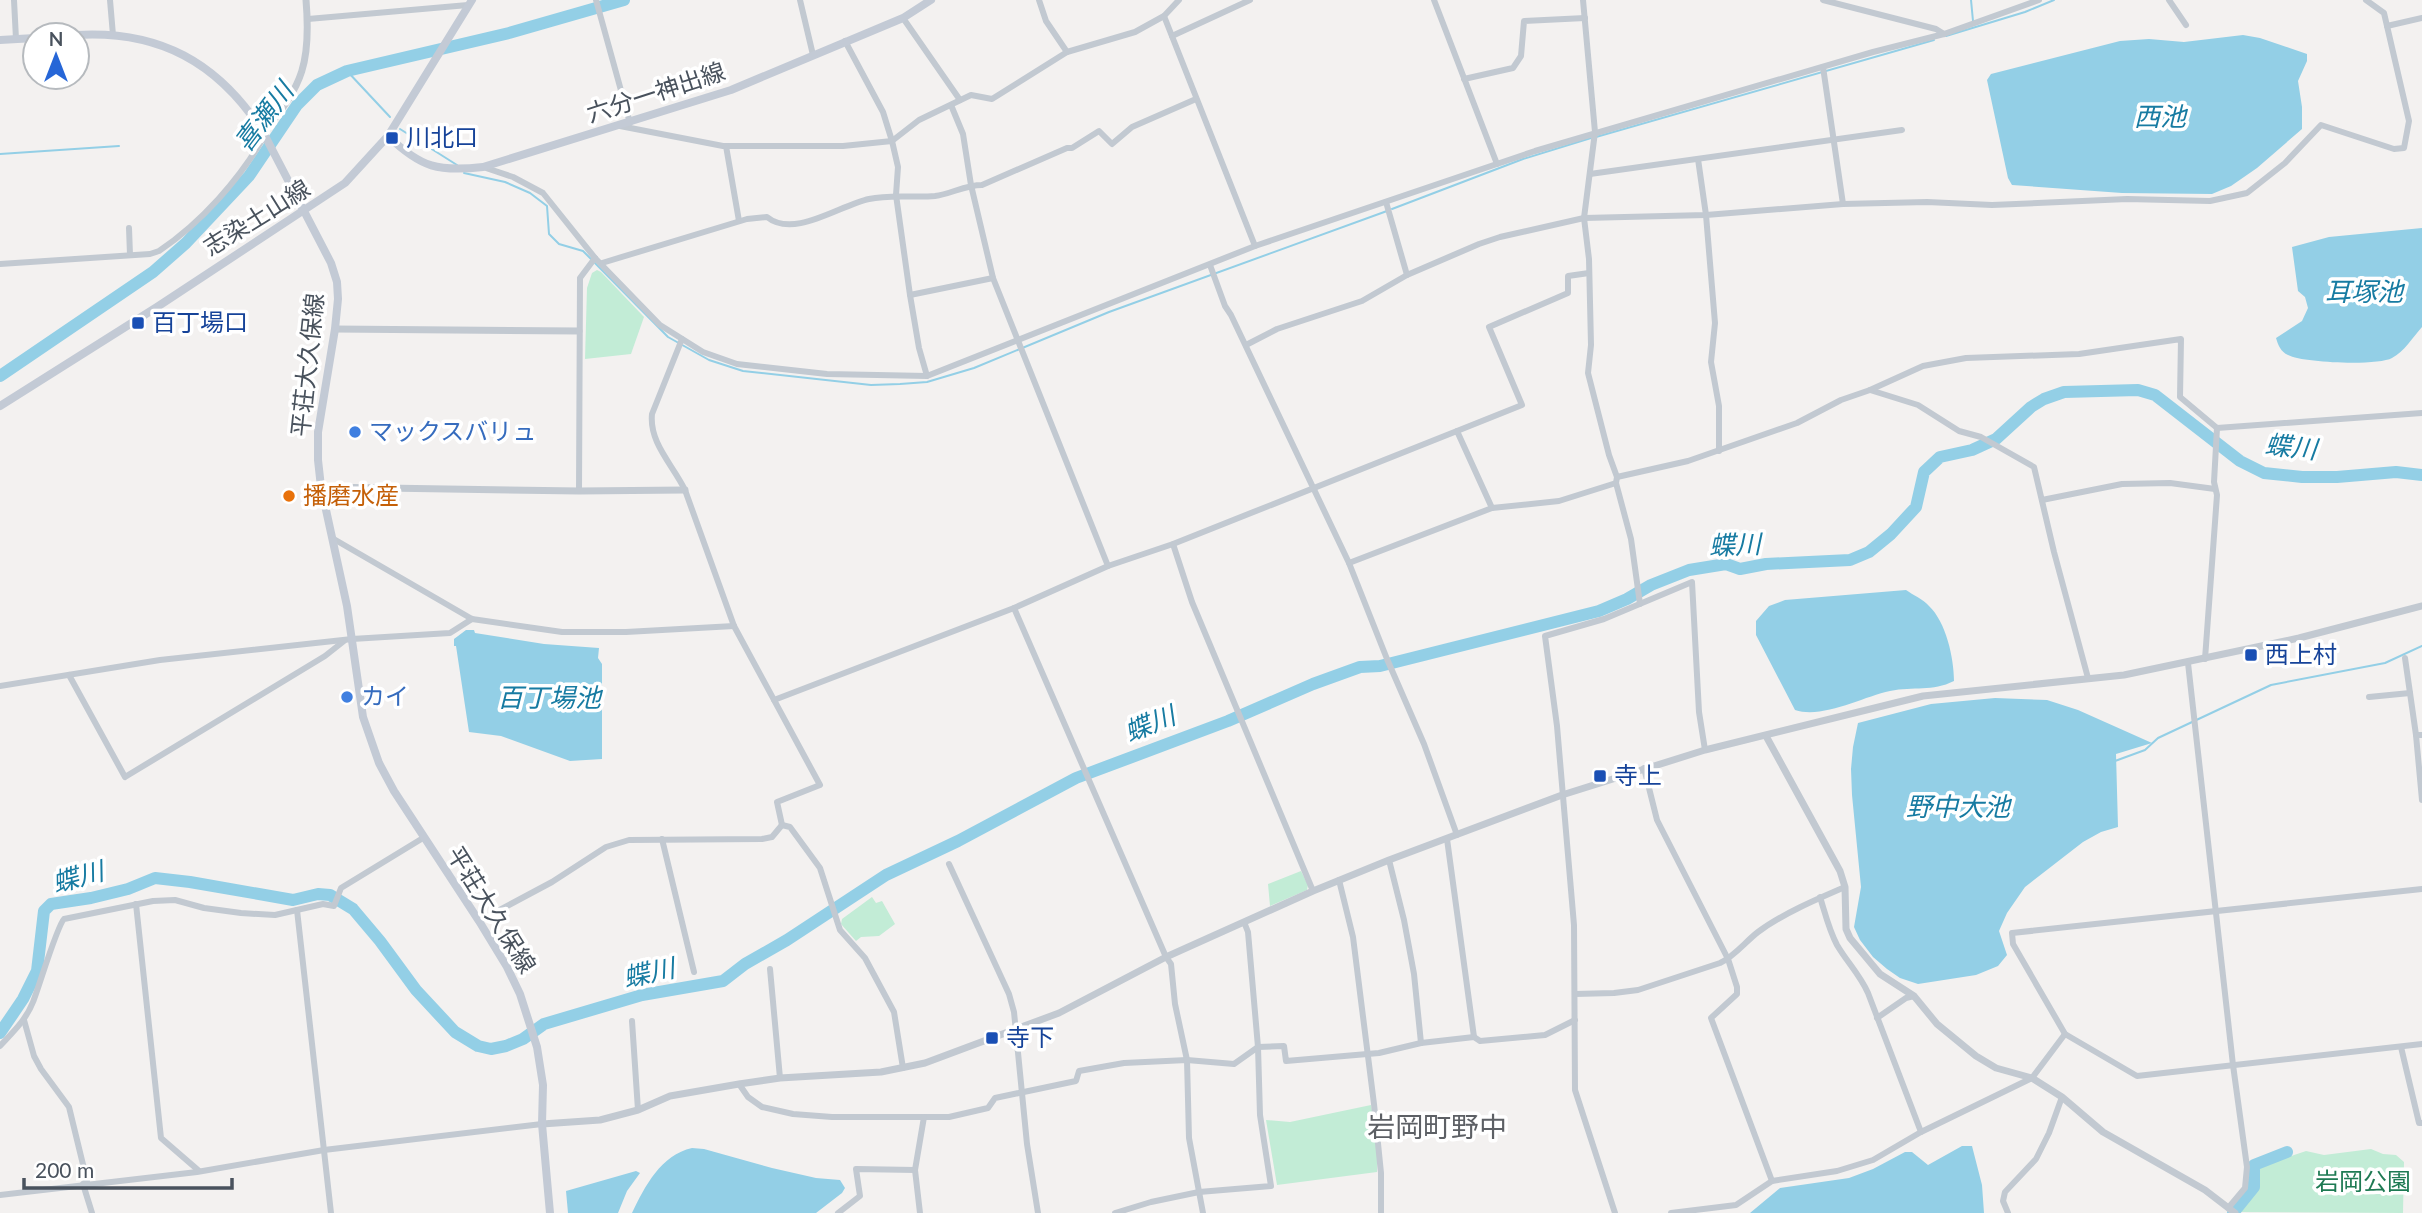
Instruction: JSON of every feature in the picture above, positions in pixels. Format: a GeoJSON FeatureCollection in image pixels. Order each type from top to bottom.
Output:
{"type":"FeatureCollection","features":[{"type":"Feature","properties":{"kind":"main road","name":"六分一神出線"},"geometry":{"type":"LineString","coordinates":[[388,136],[430,166],[442,169],[483,167],[731,90],[903,18],[931,0]]}},
{"type":"Feature","properties":{"kind":"main road","name":"志染土山線"},"geometry":{"type":"LineString","coordinates":[[0,405],[157,307],[345,183],[388,136],[470,2]]}},
{"type":"Feature","properties":{"kind":"main road","name":"平荘大久保線"},"geometry":{"type":"LineString","coordinates":[[91,35],[113,35],[153,41],[183,54],[209,71],[244,104],[265,135],[331,263],[337,282],[335,329],[318,432],[321,487],[341,574],[363,717],[379,763],[479,921],[520,994],[535,1042],[543,1084],[541,1124],[550,1213]]}},
{"type":"Feature","properties":{"kind":"main road"},"geometry":{"type":"LineString","coordinates":[[0,40],[21,38]]}},
{"type":"Feature","properties":{"kind":"street"},"geometry":{"type":"LineString","coordinates":[[14,0],[16,39]]}},
{"type":"Feature","properties":{"kind":"street"},"geometry":{"type":"LineString","coordinates":[[110,0],[113,35]]}},
{"type":"Feature","properties":{"kind":"street"},"geometry":{"type":"LineString","coordinates":[[0,264],[159,251],[197,219],[255,154],[297,87],[306,56],[306,0]]}},
{"type":"Feature","properties":{"kind":"street"},"geometry":{"type":"LineString","coordinates":[[596,0],[630,123]]}},
{"type":"Feature","properties":{"kind":"street"},"geometry":{"type":"LineString","coordinates":[[800,0],[813,55]]}},
{"type":"Feature","properties":{"kind":"street"},"geometry":{"type":"LineString","coordinates":[[1039,0],[1046,20],[1068,52]]}},
{"type":"Feature","properties":{"kind":"street"},"geometry":{"type":"LineString","coordinates":[[620,126],[726,146],[843,146],[892,141],[919,120],[971,95],[992,99],[1068,52],[1135,32],[1164,16],[1180,0]]}},
{"type":"Feature","properties":{"kind":"street"},"geometry":{"type":"LineString","coordinates":[[1172,36],[1250,0]]}},
{"type":"Feature","properties":{"kind":"street"},"geometry":{"type":"LineString","coordinates":[[1434,0],[1497,164]]}},
{"type":"Feature","properties":{"kind":"street"},"geometry":{"type":"LineString","coordinates":[[1583,0],[1595,132],[1584,219],[1591,345],[1588,373],[1631,539],[1640,604]]}},
{"type":"Feature","properties":{"kind":"street"},"geometry":{"type":"LineString","coordinates":[[1822,0],[1936,29],[1944,34]]}},
{"type":"Feature","properties":{"kind":"street"},"geometry":{"type":"LineString","coordinates":[[483,167],[513,177],[543,193],[595,258],[660,325],[703,352],[737,364],[827,374],[927,376],[1255,246],[1497,164],[1595,132],[1944,34],[2039,0]]}},
{"type":"Feature","properties":{"kind":"street"},"geometry":{"type":"LineString","coordinates":[[2169,0],[2186,25]]}},
{"type":"Feature","properties":{"kind":"street"},"geometry":{"type":"LineString","coordinates":[[1246,345],[1277,330],[1362,301],[1407,275],[1500,237],[1584,219],[1706,215],[1843,204],[1927,202],[1993,205],[2127,199],[2210,201],[2247,193],[2286,163],[2322,125],[2394,149],[2404,148],[2409,121],[2385,13],[2366,0]]}},
{"type":"Feature","properties":{"kind":"street"},"geometry":{"type":"LineString","coordinates":[[308,19],[470,2]]}},
{"type":"Feature","properties":{"kind":"street"},"geometry":{"type":"LineString","coordinates":[[1164,16],[1255,246]]}},
{"type":"Feature","properties":{"kind":"street"},"geometry":{"type":"LineString","coordinates":[[903,18],[960,100]]}},
{"type":"Feature","properties":{"kind":"street"},"geometry":{"type":"LineString","coordinates":[[1464,79],[1513,68],[1521,56],[1524,20],[1585,18]]}},
{"type":"Feature","properties":{"kind":"street"},"geometry":{"type":"LineString","coordinates":[[2387,26],[2422,18]]}},
{"type":"Feature","properties":{"kind":"street"},"geometry":{"type":"LineString","coordinates":[[845,41],[883,112],[892,141],[898,167],[897,195],[911,295],[919,348],[927,376]]}},
{"type":"Feature","properties":{"kind":"street"},"geometry":{"type":"LineString","coordinates":[[1823,67],[1843,204]]}},
{"type":"Feature","properties":{"kind":"street"},"geometry":{"type":"LineString","coordinates":[[602,263],[738,221],[766,217],[775,224],[791,225],[867,199],[897,195],[933,196],[971,185],[982,185],[1072,148],[1099,131],[1112,144],[1132,127],[1196,99]]}},
{"type":"Feature","properties":{"kind":"street"},"geometry":{"type":"LineString","coordinates":[[951,105],[963,134],[971,185],[993,278],[1108,566]]}},
{"type":"Feature","properties":{"kind":"street"},"geometry":{"type":"LineString","coordinates":[[1590,174],[1902,130]]}},
{"type":"Feature","properties":{"kind":"street"},"geometry":{"type":"LineString","coordinates":[[726,146],[738,221]]}},
{"type":"Feature","properties":{"kind":"street"},"geometry":{"type":"LineString","coordinates":[[1698,159],[1706,215],[1715,323],[1711,362],[1719,406],[1719,452]]}},
{"type":"Feature","properties":{"kind":"street"},"geometry":{"type":"LineString","coordinates":[[1387,202],[1407,275]]}},
{"type":"Feature","properties":{"kind":"street"},"geometry":{"type":"LineString","coordinates":[[129,228],[130,255]]}},
{"type":"Feature","properties":{"kind":"street"},"geometry":{"type":"LineString","coordinates":[[579,491],[580,278],[595,258]]}},
{"type":"Feature","properties":{"kind":"street"},"geometry":{"type":"LineString","coordinates":[[1210,265],[1224,306],[1246,345],[1349,563],[1424,744],[1457,835]]}},
{"type":"Feature","properties":{"kind":"street"},"geometry":{"type":"LineString","coordinates":[[774,700],[1014,608],[1108,566],[1173,544],[1522,405],[1489,327],[1569,293],[1569,276],[1589,273]]}},
{"type":"Feature","properties":{"kind":"street"},"geometry":{"type":"LineString","coordinates":[[911,295],[993,278]]}},
{"type":"Feature","properties":{"kind":"street"},"geometry":{"type":"LineString","coordinates":[[335,329],[579,331]]}},
{"type":"Feature","properties":{"kind":"street"},"geometry":{"type":"LineString","coordinates":[[682,339],[652,414],[651,425],[664,455],[685,490],[734,626],[820,785],[777,802],[782,825]]}},
{"type":"Feature","properties":{"kind":"street"},"geometry":{"type":"LineString","coordinates":[[1349,563],[1492,508],[1559,500],[1617,480],[1719,452],[1797,423],[1840,400],[1870,390],[1923,366],[1966,358],[2079,354],[2181,340],[2180,397],[2217,428],[2422,413]]}},
{"type":"Feature","properties":{"kind":"street"},"geometry":{"type":"LineString","coordinates":[[1870,390],[1918,404],[1959,431],[1981,437],[2034,467],[2088,678]]}},
{"type":"Feature","properties":{"kind":"street"},"geometry":{"type":"LineString","coordinates":[[2205,659],[2217,495],[2217,428]]}},
{"type":"Feature","properties":{"kind":"street"},"geometry":{"type":"LineString","coordinates":[[1457,430],[1492,508]]}},
{"type":"Feature","properties":{"kind":"street"},"geometry":{"type":"LineString","coordinates":[[2042,500],[2122,484],[2170,483],[2215,489]]}},
{"type":"Feature","properties":{"kind":"street"},"geometry":{"type":"LineString","coordinates":[[321,487],[685,490]]}},
{"type":"Feature","properties":{"kind":"street"},"geometry":{"type":"LineString","coordinates":[[332,538],[472,619],[562,632],[626,632],[734,626]]}},
{"type":"Feature","properties":{"kind":"street"},"geometry":{"type":"LineString","coordinates":[[1173,544],[1192,602],[1313,891]]}},
{"type":"Feature","properties":{"kind":"street"},"geometry":{"type":"LineString","coordinates":[[1615,1213],[1575,1090],[1574,925],[1558,726],[1545,636],[1604,619],[1692,582],[1699,712],[1705,750]]}},
{"type":"Feature","properties":{"kind":"street"},"geometry":{"type":"LineString","coordinates":[[0,1195],[198,1170],[324,1150],[541,1124],[600,1120],[638,1110],[670,1096],[780,1078],[903,1068],[925,1063],[1059,1013],[1166,957],[1339,880],[1562,795],[1644,768],[1705,750],[1923,696],[2124,675],[2299,638],[2422,606]]}},
{"type":"Feature","properties":{"kind":"street"},"geometry":{"type":"LineString","coordinates":[[1014,608],[1171,964],[1175,1004],[1187,1060],[1189,1138],[1203,1213]]}},
{"type":"Feature","properties":{"kind":"street"},"geometry":{"type":"LineString","coordinates":[[0,686],[160,660],[349,639],[450,634],[472,619]]}},
{"type":"Feature","properties":{"kind":"street"},"geometry":{"type":"LineString","coordinates":[[69,675],[125,777],[349,639]]}},
{"type":"Feature","properties":{"kind":"street"},"geometry":{"type":"LineString","coordinates":[[2405,658],[2419,735],[2422,800]]}},
{"type":"Feature","properties":{"kind":"street"},"geometry":{"type":"LineString","coordinates":[[1766,736],[1840,871],[1845,887],[1846,929],[1850,938],[1880,974],[1914,996],[1937,1024],[1976,1056],[1996,1068],[2032,1079],[2062,1097],[2103,1132],[2205,1190],[2232,1210],[2245,1188],[2247,1167],[2215,912],[2188,663]]}},
{"type":"Feature","properties":{"kind":"street"},"geometry":{"type":"LineString","coordinates":[[2369,697],[2410,693]]}},
{"type":"Feature","properties":{"kind":"street"},"geometry":{"type":"LineString","coordinates":[[1644,768],[1657,820],[1728,960],[1737,987],[1737,994],[1711,1018],[1772,1181]]}},
{"type":"Feature","properties":{"kind":"street"},"geometry":{"type":"LineString","coordinates":[[479,921],[552,882],[606,847],[629,840],[762,839],[772,837],[782,825]]}},
{"type":"Feature","properties":{"kind":"street"},"geometry":{"type":"LineString","coordinates":[[782,825],[790,827],[820,868],[840,930],[865,958],[877,977],[894,1012],[903,1068]]}},
{"type":"Feature","properties":{"kind":"street"},"geometry":{"type":"LineString","coordinates":[[0,1046],[24,1020],[50,957],[60,923],[64,919],[136,904],[175,900],[204,908],[275,915],[323,904],[334,906],[341,888],[424,838]]}},
{"type":"Feature","properties":{"kind":"street"},"geometry":{"type":"LineString","coordinates":[[662,839],[694,972]]}},
{"type":"Feature","properties":{"kind":"street"},"geometry":{"type":"LineString","coordinates":[[1447,839],[1474,1037]]}},
{"type":"Feature","properties":{"kind":"street"},"geometry":{"type":"LineString","coordinates":[[1389,860],[1414,974],[1421,1043]]}},
{"type":"Feature","properties":{"kind":"street"},"geometry":{"type":"LineString","coordinates":[[949,864],[1009,994],[1038,1213]]}},
{"type":"Feature","properties":{"kind":"street"},"geometry":{"type":"LineString","coordinates":[[1339,880],[1353,937],[1381,1172],[1381,1213]]}},
{"type":"Feature","properties":{"kind":"street"},"geometry":{"type":"LineString","coordinates":[[1575,994],[1638,990],[1728,960],[1760,931],[1820,897],[1845,887]]}},
{"type":"Feature","properties":{"kind":"street"},"geometry":{"type":"LineString","coordinates":[[2422,889],[2012,933],[2013,944],[2065,1034],[2137,1076],[2422,1044]]}},
{"type":"Feature","properties":{"kind":"street"},"geometry":{"type":"LineString","coordinates":[[1820,897],[1832,935],[1861,977],[1921,1132]]}},
{"type":"Feature","properties":{"kind":"street"},"geometry":{"type":"LineString","coordinates":[[136,904],[161,1138],[198,1170]]}},
{"type":"Feature","properties":{"kind":"street"},"geometry":{"type":"LineString","coordinates":[[297,910],[331,1213]]}},
{"type":"Feature","properties":{"kind":"street"},"geometry":{"type":"LineString","coordinates":[[1115,1213],[1199,1192],[1272,1186],[1260,1115],[1258,1048],[1248,932],[1244,922]]}},
{"type":"Feature","properties":{"kind":"street"},"geometry":{"type":"LineString","coordinates":[[770,968],[780,1078]]}},
{"type":"Feature","properties":{"kind":"street"},"geometry":{"type":"LineString","coordinates":[[1877,1018],[1906,998],[1914,996]]}},
{"type":"Feature","properties":{"kind":"street"},"geometry":{"type":"LineString","coordinates":[[24,1020],[40,1069],[69,1107],[73,1118],[87,1181],[83,1184]]}},
{"type":"Feature","properties":{"kind":"street"},"geometry":{"type":"LineString","coordinates":[[739,1084],[748,1097],[762,1107],[793,1114],[832,1118],[950,1117],[988,1108],[995,1098],[1076,1082],[1079,1071],[1124,1063],[1187,1060],[1234,1064],[1258,1048],[1284,1046],[1286,1060],[1379,1053],[1421,1043],[1474,1037],[1480,1041],[1545,1035],[1575,1020]]}},
{"type":"Feature","properties":{"kind":"street"},"geometry":{"type":"LineString","coordinates":[[632,1021],[638,1110]]}},
{"type":"Feature","properties":{"kind":"street"},"geometry":{"type":"LineString","coordinates":[[1671,1213],[1736,1205],[1772,1181],[1837,1171],[1873,1160],[1921,1132],[2032,1079],[2065,1034]]}},
{"type":"Feature","properties":{"kind":"street"},"geometry":{"type":"LineString","coordinates":[[2401,1047],[2419,1123],[2422,1123]]}},
{"type":"Feature","properties":{"kind":"street"},"geometry":{"type":"LineString","coordinates":[[2008,1213],[2003,1201],[2005,1192],[2036,1159],[2062,1097]]}},
{"type":"Feature","properties":{"kind":"street"},"geometry":{"type":"LineString","coordinates":[[920,1213],[915,1170],[924,1117]]}},
{"type":"Feature","properties":{"kind":"street"},"geometry":{"type":"LineString","coordinates":[[838,1213],[860,1196],[856,1169],[915,1170]]}},
{"type":"Feature","properties":{"kind":"street"},"geometry":{"type":"LineString","coordinates":[[83,1184],[92,1213]]}},
{"type":"Feature","properties":{"kind":"green space"},"geometry":{"type":"Polygon","coordinates":[[[597,270],[644,317],[631,354],[585,359],[587,288],[592,273],[597,270]]]}},
{"type":"Feature","properties":{"kind":"green space"},"geometry":{"type":"Polygon","coordinates":[[[1301,871],[1308,885],[1307,890],[1270,906],[1268,884],[1301,871]]]}},
{"type":"Feature","properties":{"kind":"green space"},"geometry":{"type":"Polygon","coordinates":[[[872,897],[876,903],[882,901],[895,924],[879,936],[861,937],[856,941],[841,924],[842,919],[872,897]]]}},
{"type":"Feature","properties":{"kind":"green space"},"geometry":{"type":"Polygon","coordinates":[[[1371,1105],[1378,1143],[1377,1172],[1277,1185],[1266,1120],[1290,1122],[1371,1105]]]}},
{"type":"Feature","properties":{"kind":"green space","name":"岩岡公園"},"geometry":{"type":"Polygon","coordinates":[[[2371,1149],[2396,1155],[2404,1162],[2403,1213],[2241,1212],[2257,1187],[2258,1167],[2306,1151],[2324,1155],[2371,1149]]]}},
{"type":"Feature","properties":{"kind":"water","name":"西池"},"geometry":{"type":"Polygon","coordinates":[[[2243,35],[2307,54],[2307,61],[2298,81],[2302,129],[2257,168],[2231,186],[2212,194],[2122,193],[2012,185],[2008,178],[1987,80],[1991,74],[2120,41],[2149,39],[2184,42],[2243,35]]]}},
{"type":"Feature","properties":{"kind":"water","name":"耳塚池"},"geometry":{"type":"Polygon","coordinates":[[[2422,228],[2422,327],[2400,352],[2392,358],[2372,362],[2340,362],[2296,358],[2282,350],[2276,338],[2302,321],[2308,308],[2305,297],[2298,291],[2292,247],[2329,237],[2422,228]]]}},
{"type":"Feature","properties":{"kind":"water"},"geometry":{"type":"Polygon","coordinates":[[[1906,590],[1927,604],[1940,621],[1951,651],[1954,681],[1930,688],[1890,691],[1830,710],[1795,710],[1756,635],[1756,621],[1769,606],[1785,600],[1906,590]]]}},
{"type":"Feature","properties":{"kind":"water","name":"百丁場池"},"geometry":{"type":"Polygon","coordinates":[[[466,630],[544,644],[599,648],[598,658],[602,664],[602,759],[570,761],[501,736],[469,732],[454,646],[454,639],[466,630]]]}},
{"type":"Feature","properties":{"kind":"water","name":"野中大池"},"geometry":{"type":"Polygon","coordinates":[[[1995,698],[2047,700],[2078,710],[2152,743],[2116,754],[2118,827],[2101,832],[2083,842],[2025,887],[2007,913],[1999,931],[2007,955],[1998,966],[1976,975],[1918,984],[1900,978],[1873,957],[1854,927],[1861,887],[1851,769],[1858,723],[1931,704],[1995,698]]]}},
{"type":"Feature","properties":{"kind":"water"},"geometry":{"type":"Polygon","coordinates":[[[1962,1146],[1972,1146],[1982,1185],[1984,1213],[1750,1213],[1780,1188],[1849,1178],[1905,1152],[1912,1152],[1928,1165],[1962,1146]]]}},
{"type":"Feature","properties":{"kind":"water"},"geometry":{"type":"Polygon","coordinates":[[[692,1148],[816,1178],[840,1180],[845,1188],[816,1213],[632,1213],[655,1173],[671,1157],[692,1148]]]}},
{"type":"Feature","properties":{"kind":"water"},"geometry":{"type":"Polygon","coordinates":[[[636,1171],[640,1173],[627,1191],[618,1213],[568,1213],[566,1191],[636,1171]]]}},
{"type":"Feature","properties":{"kind":"waterway","name":"喜瀬川"},"geometry":{"type":"LineString","coordinates":[[0,376],[153,272],[186,243],[249,176],[297,105],[317,85],[347,71],[509,33],[624,0]]}},
{"type":"Feature","properties":{"kind":"waterway"},"geometry":{"type":"LineString","coordinates":[[1971,0],[1973,21]]}},
{"type":"Feature","properties":{"kind":"waterway"},"geometry":{"type":"LineString","coordinates":[[1946,36],[2025,12],[2054,0]]}},
{"type":"Feature","properties":{"kind":"waterway"},"geometry":{"type":"LineString","coordinates":[[1596,137],[1934,40]]}},
{"type":"Feature","properties":{"kind":"waterway"},"geometry":{"type":"LineString","coordinates":[[347,71],[390,117]]}},
{"type":"Feature","properties":{"kind":"waterway"},"geometry":{"type":"LineString","coordinates":[[400,129],[457,165]]}},
{"type":"Feature","properties":{"kind":"waterway"},"geometry":{"type":"LineString","coordinates":[[1392,209],[1523,159],[1591,138]]}},
{"type":"Feature","properties":{"kind":"waterway"},"geometry":{"type":"LineString","coordinates":[[0,154],[119,146]]}},
{"type":"Feature","properties":{"kind":"waterway"},"geometry":{"type":"LineString","coordinates":[[464,173],[505,182],[530,193],[547,206],[549,234],[559,244],[583,251],[591,259]]}},
{"type":"Feature","properties":{"kind":"waterway"},"geometry":{"type":"LineString","coordinates":[[595,263],[668,337],[709,360],[743,371],[871,385],[900,384],[927,382],[974,368],[1109,312],[1387,211]]}},
{"type":"Feature","properties":{"kind":"waterway","name":"蝶川"},"geometry":{"type":"LineString","coordinates":[[0,1033],[23,999],[37,971],[44,911],[51,904],[128,889],[155,878],[293,900],[318,894],[330,895],[353,909],[416,990],[455,1032],[478,1046],[491,1049],[523,1039],[544,1024],[642,995],[723,981],[745,964],[787,940],[886,875],[958,841],[1076,778],[1228,721],[1313,684],[1360,667],[1380,666],[1599,611],[1651,585],[1689,570],[1726,564],[1740,569],[1766,564],[1850,560],[1869,552],[1891,534],[1916,507],[1924,472],[1940,457],[1972,450],[1996,439],[2031,407],[2064,392],[2138,390],[2155,395],[2240,461],[2264,473],[2302,477],[2396,472],[2422,475]]}},
{"type":"Feature","properties":{"kind":"waterway"},"geometry":{"type":"LineString","coordinates":[[2115,761],[2145,750],[2158,738],[2271,685],[2385,663],[2422,646]]}},
{"type":"Feature","properties":{"kind":"waterway"},"geometry":{"type":"LineString","coordinates":[[2233,1213],[2254,1187],[2254,1165],[2287,1152]]}},
{"type":"Feature","properties":{"kind":"place","name":"川北口"},"geometry":{"type":"Point","coordinates":[392,138]}},
{"type":"Feature","properties":{"kind":"place","name":"百丁場口"},"geometry":{"type":"Point","coordinates":[138,323]}},
{"type":"Feature","properties":{"kind":"place","name":"マックスバリュ"},"geometry":{"type":"Point","coordinates":[355,432]}},
{"type":"Feature","properties":{"kind":"place","name":"播磨水産"},"geometry":{"type":"Point","coordinates":[289,496]}},
{"type":"Feature","properties":{"kind":"place","name":"西上村"},"geometry":{"type":"Point","coordinates":[2251,655]}},
{"type":"Feature","properties":{"kind":"place","name":"カイ"},"geometry":{"type":"Point","coordinates":[347,697]}},
{"type":"Feature","properties":{"kind":"place","name":"寺上"},"geometry":{"type":"Point","coordinates":[1600,776]}},
{"type":"Feature","properties":{"kind":"place","name":"寺下"},"geometry":{"type":"Point","coordinates":[992,1038]}},
{"type":"Feature","properties":{"kind":"district","name":"岩岡町野中"},"geometry":{"type":"Point","coordinates":[1437,1127]}}]}
